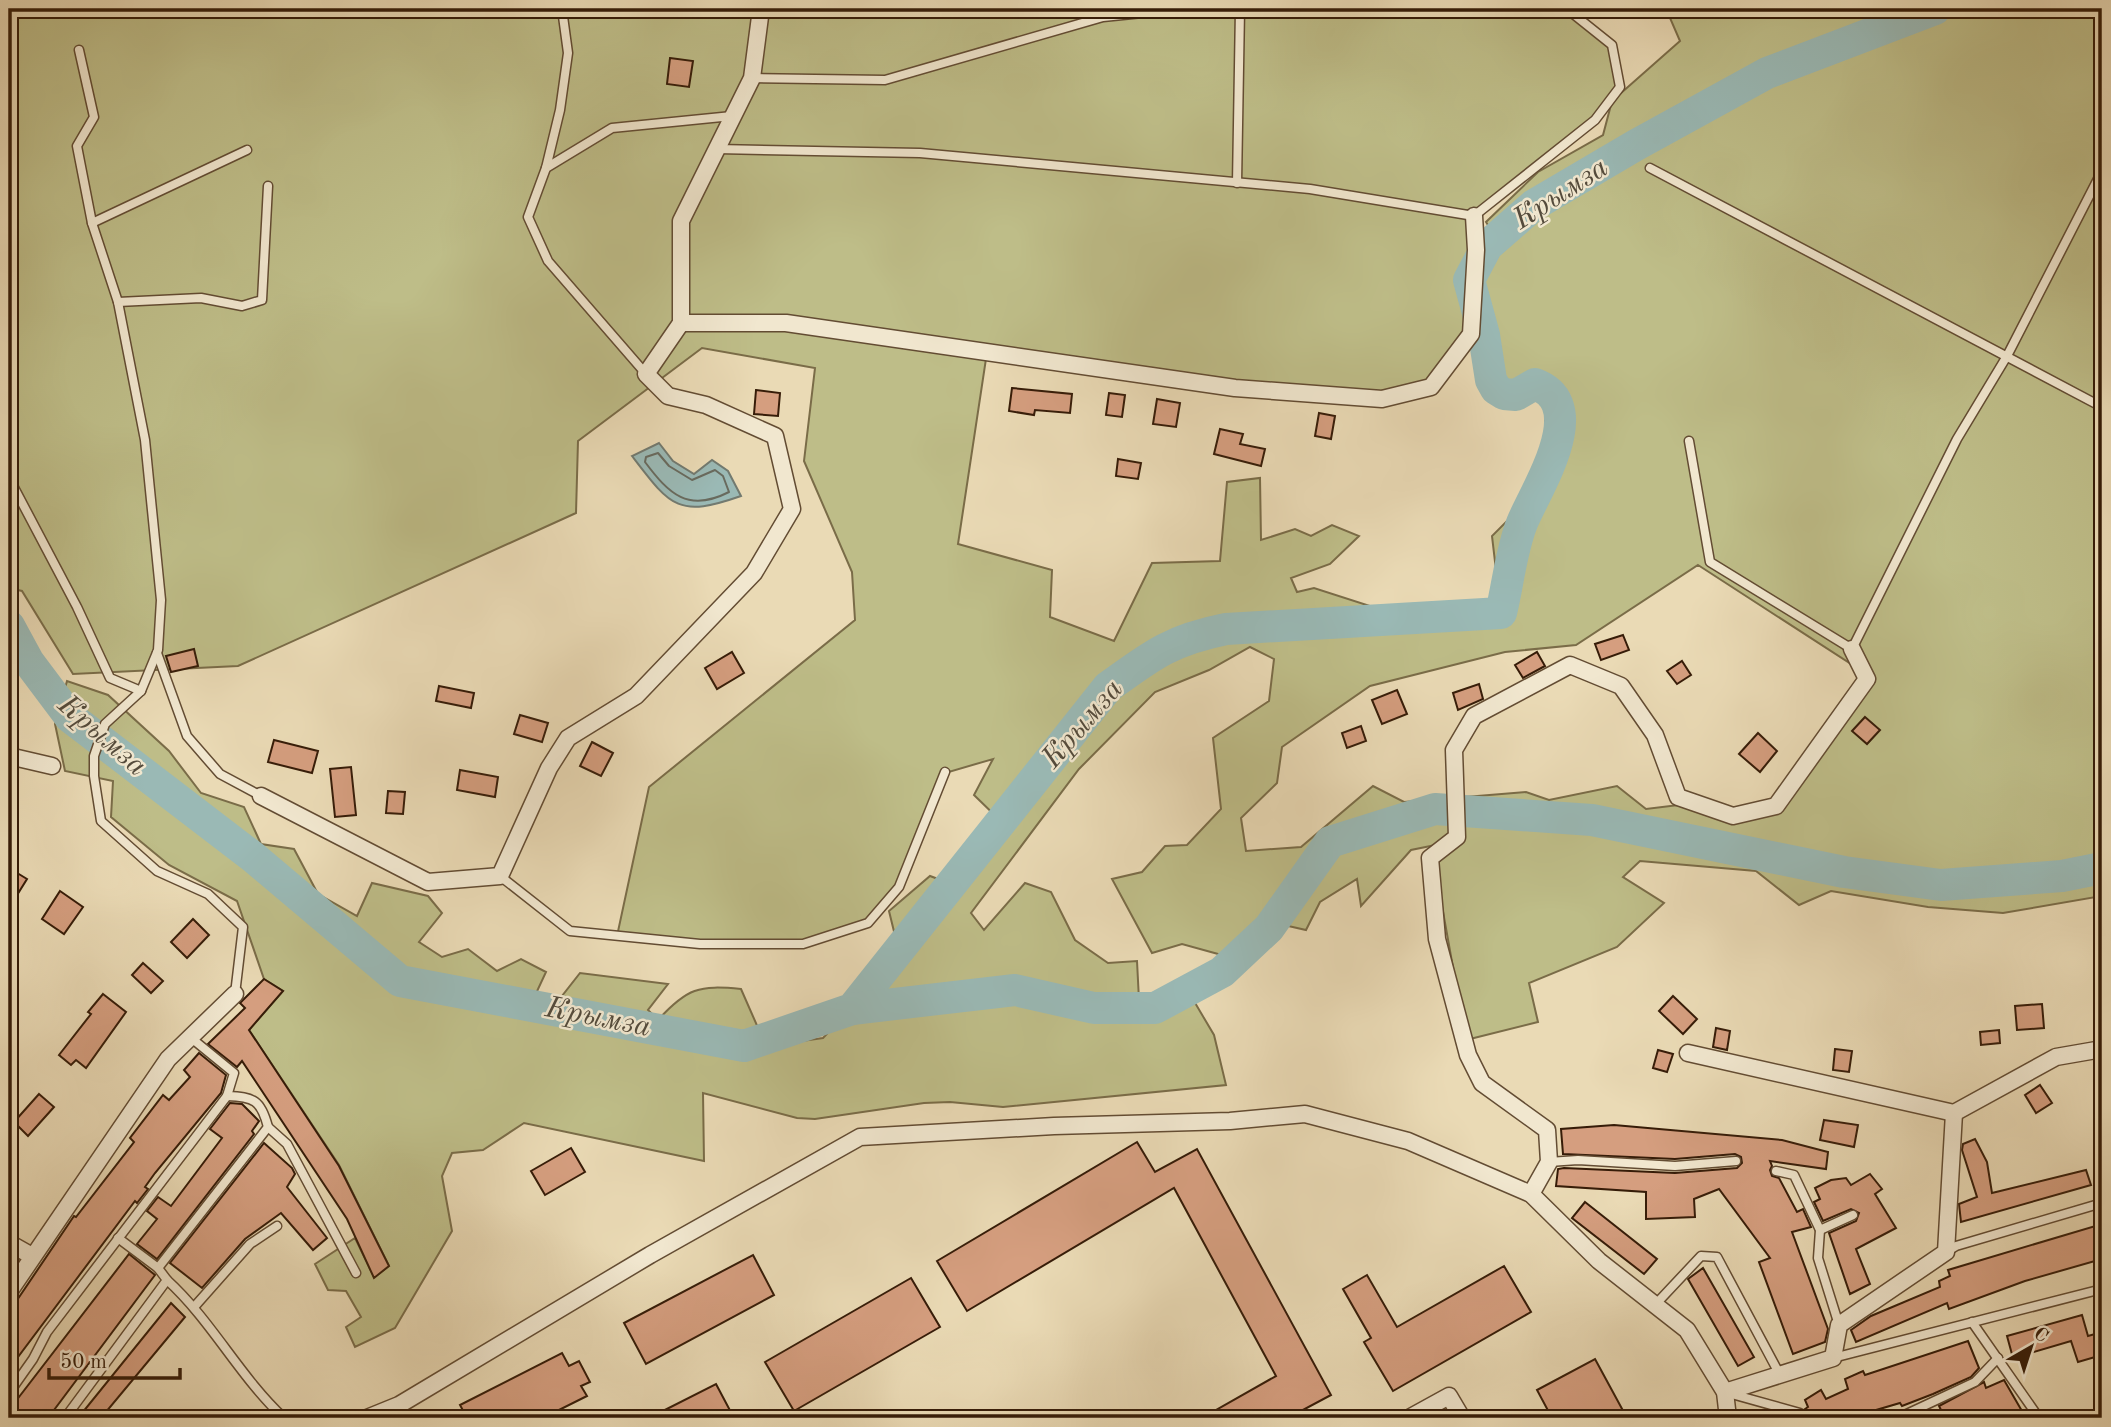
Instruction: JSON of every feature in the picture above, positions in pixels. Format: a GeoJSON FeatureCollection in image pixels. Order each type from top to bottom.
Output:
{"type":"FeatureCollection","features":[{"type":"Feature","properties":{"kind":"street"},"geometry":{"type":"LineString","coordinates":[[261,796],[428,882],[500,876],[549,768],[568,738],[636,696],[754,573],[792,509],[775,436],[706,405],[668,396],[646,374],[681,323],[681,221],[714,149],[752,78],[761,9]]}},
{"type":"Feature","properties":{"kind":"street"},"geometry":{"type":"LineString","coordinates":[[681,323],[786,323],[1235,388],[1382,399],[1432,387],[1471,334],[1476,250],[1474,216]]}},
{"type":"Feature","properties":{"kind":"street"},"geometry":{"type":"LineString","coordinates":[[1531,1194],[1549,1162],[1547,1129],[1482,1083],[1468,1055],[1437,939],[1430,858],[1457,837],[1454,750],[1474,716],[1570,665],[1621,686],[1655,736],[1678,797],[1733,816],[1776,806],[1832,731],[1867,678],[1852,649]]}},
{"type":"Feature","properties":{"kind":"street"},"geometry":{"type":"LineString","coordinates":[[9,756],[52,766]]}},
{"type":"Feature","properties":{"kind":"street"},"geometry":{"type":"LineString","coordinates":[[9,1292],[168,1059],[235,994]]}},
{"type":"Feature","properties":{"kind":"street"},"geometry":{"type":"LineString","coordinates":[[1688,1053],[1954,1113],[2056,1057],[2102,1049]]}},
{"type":"Feature","properties":{"kind":"street"},"geometry":{"type":"LineString","coordinates":[[1725,1392],[1833,1358],[1839,1325],[1946,1252],[1954,1113]]}},
{"type":"Feature","properties":{"kind":"street"},"geometry":{"type":"LineString","coordinates":[[367,1418],[399,1405],[650,1255],[860,1138],[1054,1126],[1230,1121],[1305,1114],[1408,1141],[1531,1194],[1599,1261],[1687,1330],[1725,1392],[1728,1418]]}},
{"type":"Feature","properties":{"kind":"street"},"geometry":{"type":"LineString","coordinates":[[9,1243],[32,1256]]}},
{"type":"Feature","properties":{"kind":"street"},"geometry":{"type":"LineString","coordinates":[[1409,1418],[1449,1396],[1462,1418]]}},
{"type":"Feature","properties":{"kind":"lane"},"geometry":{"type":"LineString","coordinates":[[562,9],[568,53],[560,110],[546,168],[528,217],[548,261],[646,374]]}},
{"type":"Feature","properties":{"kind":"lane"},"geometry":{"type":"LineString","coordinates":[[752,78],[885,80],[1103,17],[1182,9]]}},
{"type":"Feature","properties":{"kind":"lane"},"geometry":{"type":"LineString","coordinates":[[1237,183],[1240,9]]}},
{"type":"Feature","properties":{"kind":"lane"},"geometry":{"type":"LineString","coordinates":[[714,149],[920,153],[1310,189],[1474,216],[1595,120],[1620,87],[1612,46],[1567,9]]}},
{"type":"Feature","properties":{"kind":"lane"},"geometry":{"type":"LineString","coordinates":[[79,50],[94,117],[76,146],[92,223],[118,302],[145,440],[161,600],[157,653],[141,691],[105,724],[94,756],[94,776],[101,821],[157,871],[208,894],[243,927],[235,994]]}},
{"type":"Feature","properties":{"kind":"lane"},"geometry":{"type":"LineString","coordinates":[[546,168],[612,128],[732,116]]}},
{"type":"Feature","properties":{"kind":"lane"},"geometry":{"type":"LineString","coordinates":[[92,223],[247,150]]}},
{"type":"Feature","properties":{"kind":"lane"},"geometry":{"type":"LineString","coordinates":[[1650,169],[2102,407]]}},
{"type":"Feature","properties":{"kind":"lane"},"geometry":{"type":"LineString","coordinates":[[1689,441],[1710,562],[1852,649],[1956,439],[2007,356],[2102,171]]}},
{"type":"Feature","properties":{"kind":"lane"},"geometry":{"type":"LineString","coordinates":[[118,302],[201,298],[242,306],[262,300],[268,186]]}},
{"type":"Feature","properties":{"kind":"lane"},"geometry":{"type":"LineString","coordinates":[[9,478],[77,607],[110,678],[141,691]]}},
{"type":"Feature","properties":{"kind":"lane"},"geometry":{"type":"LineString","coordinates":[[157,653],[187,736],[220,774],[261,796]]}},
{"type":"Feature","properties":{"kind":"lane"},"geometry":{"type":"LineString","coordinates":[[500,876],[570,931],[700,944],[803,944],[868,923],[899,887],[945,772]]}},
{"type":"Feature","properties":{"kind":"lane"},"geometry":{"type":"LineString","coordinates":[[9,1393],[33,1359],[47,1332],[227,1096],[234,1073],[190,1037]]}},
{"type":"Feature","properties":{"kind":"lane"},"geometry":{"type":"LineString","coordinates":[[227,1096],[249,1097],[263,1109],[268,1127],[287,1144],[356,1273]]}},
{"type":"Feature","properties":{"kind":"lane"},"geometry":{"type":"LineString","coordinates":[[158,1268],[268,1127]]}},
{"type":"Feature","properties":{"kind":"lane"},"geometry":{"type":"LineString","coordinates":[[1549,1162],[1578,1160],[1675,1166],[1736,1161]]}},
{"type":"Feature","properties":{"kind":"lane"},"geometry":{"type":"LineString","coordinates":[[1776,1171],[1794,1175],[1820,1230],[1818,1258],[1839,1325]]}},
{"type":"Feature","properties":{"kind":"lane"},"geometry":{"type":"LineString","coordinates":[[1946,1252],[1956,1246],[2102,1203]]}},
{"type":"Feature","properties":{"kind":"lane"},"geometry":{"type":"LineString","coordinates":[[1820,1230],[1853,1215]]}},
{"type":"Feature","properties":{"kind":"lane"},"geometry":{"type":"LineString","coordinates":[[195,1306],[250,1244],[277,1226]]}},
{"type":"Feature","properties":{"kind":"lane"},"geometry":{"type":"LineString","coordinates":[[118,1238],[158,1268],[195,1306],[255,1391],[284,1418]]}},
{"type":"Feature","properties":{"kind":"lane"},"geometry":{"type":"LineString","coordinates":[[1655,1306],[1701,1256],[1717,1257],[1780,1375]]}},
{"type":"Feature","properties":{"kind":"lane"},"geometry":{"type":"LineString","coordinates":[[65,1418],[167,1280]]}},
{"type":"Feature","properties":{"kind":"lane"},"geometry":{"type":"LineString","coordinates":[[1833,1358],[2102,1289]]}},
{"type":"Feature","properties":{"kind":"lane"},"geometry":{"type":"LineString","coordinates":[[1972,1322],[2039,1418]]}},
{"type":"Feature","properties":{"kind":"lane"},"geometry":{"type":"LineString","coordinates":[[1898,1418],[1975,1382],[1998,1358]]}},
{"type":"Feature","properties":{"kind":"lane"},"geometry":{"type":"LineString","coordinates":[[1725,1392],[1800,1413],[1803,1418]]}},
{"type":"Feature","properties":{"kind":"shaded area"},"geometry":{"type":"Polygon","coordinates":[[[9,9],[1567,9],[1612,45],[1620,87],[1595,120],[1474,216],[1476,260],[1496,238],[1486,222],[1538,172],[1603,135],[1612,101],[1680,41],[1670,18],[1678,9],[2102,9],[2102,896],[2003,913],[1928,907],[1831,891],[1799,905],[1756,871],[1640,861],[1623,877],[1664,903],[1617,947],[1529,983],[1538,1022],[1466,1040],[1435,867],[1455,841],[1411,850],[1361,906],[1357,879],[1320,902],[1306,930],[1271,922],[1240,960],[1182,944],[1152,953],[1112,879],[1142,872],[1165,846],[1187,845],[1221,809],[1213,738],[1269,701],[1274,659],[1250,647],[1209,670],[1155,692],[1079,769],[971,913],[984,930],[1025,883],[1051,892],[1075,940],[1108,963],[1137,961],[1139,1000],[1191,996],[1214,1035],[1226,1085],[1003,1107],[950,1102],[924,1103],[815,1119],[797,1118],[703,1093],[704,1161],[524,1123],[483,1150],[452,1153],[442,1176],[452,1231],[395,1328],[355,1347],[346,1327],[361,1317],[346,1291],[328,1290],[315,1264],[355,1238],[374,1277],[389,1266],[339,1165],[249,1030],[283,991],[264,979],[237,901],[169,865],[111,817],[113,781],[65,771],[55,724],[67,681],[108,695],[169,751],[201,793],[244,807],[261,844],[294,849],[318,894],[357,916],[372,883],[428,896],[442,913],[419,942],[442,957],[468,949],[497,971],[521,959],[546,972],[532,1002],[547,1015],[580,973],[668,984],[648,1010],[658,1020],[677,1001],[695,991],[714,988],[741,989],[766,1046],[823,1038],[900,956],[889,911],[930,876],[954,885],[1010,830],[974,795],[993,759],[945,773],[899,887],[868,923],[803,944],[700,944],[617,936],[649,787],[855,620],[852,572],[804,461],[815,368],[702,348],[578,441],[576,513],[238,666],[73,674],[22,591],[9,588],[9,9]],[[1470,336],[1431,387],[1382,399],[987,352],[958,544],[1052,570],[1050,617],[1114,641],[1152,563],[1220,561],[1227,482],[1260,478],[1261,540],[1295,529],[1311,536],[1332,525],[1359,536],[1330,564],[1291,578],[1297,592],[1314,588],[1435,627],[1501,613],[1492,536],[1546,482],[1545,406],[1507,380],[1470,336]],[[1698,565],[1576,645],[1505,652],[1370,686],[1282,747],[1277,783],[1241,818],[1246,851],[1301,847],[1373,786],[1404,802],[1526,792],[1549,800],[1617,786],[1646,809],[1695,803],[1759,815],[1871,677],[1698,565]]]}},
{"type":"Feature","properties":{"kind":"water"},"geometry":{"type":"Polygon","coordinates":[[[659,443],[673,461],[694,474],[712,460],[728,471],[741,496],[703,506],[689,506],[667,497],[632,456],[659,443]]]}},
{"type":"Feature","properties":{"kind":"building"},"geometry":{"type":"Polygon","coordinates":[[[670,58],[693,61],[689,87],[667,84],[670,58]]]}},
{"type":"Feature","properties":{"kind":"building"},"geometry":{"type":"Polygon","coordinates":[[[1012,388],[1072,394],[1070,413],[1035,410],[1034,415],[1009,411],[1012,388]]]}},
{"type":"Feature","properties":{"kind":"building"},"geometry":{"type":"Polygon","coordinates":[[[756,390],[780,393],[778,416],[754,414],[756,390]]]}},
{"type":"Feature","properties":{"kind":"building"},"geometry":{"type":"Polygon","coordinates":[[[1109,393],[1125,395],[1122,417],[1106,415],[1109,393]]]}},
{"type":"Feature","properties":{"kind":"building"},"geometry":{"type":"Polygon","coordinates":[[[1157,399],[1180,403],[1176,427],[1153,424],[1157,399]]]}},
{"type":"Feature","properties":{"kind":"building"},"geometry":{"type":"Polygon","coordinates":[[[1319,413],[1335,416],[1331,439],[1315,436],[1319,413]]]}},
{"type":"Feature","properties":{"kind":"building"},"geometry":{"type":"Polygon","coordinates":[[[1220,429],[1243,434],[1240,444],[1265,449],[1261,466],[1214,454],[1220,429]]]}},
{"type":"Feature","properties":{"kind":"building"},"geometry":{"type":"Polygon","coordinates":[[[1118,459],[1141,463],[1138,479],[1116,476],[1118,459]]]}},
{"type":"Feature","properties":{"kind":"building"},"geometry":{"type":"Polygon","coordinates":[[[1623,635],[1629,650],[1601,660],[1595,644],[1623,635]]]}},
{"type":"Feature","properties":{"kind":"building"},"geometry":{"type":"Polygon","coordinates":[[[194,649],[198,666],[171,672],[166,656],[194,649]]]}},
{"type":"Feature","properties":{"kind":"building"},"geometry":{"type":"Polygon","coordinates":[[[732,652],[744,673],[717,689],[705,668],[732,652]]]}},
{"type":"Feature","properties":{"kind":"building"},"geometry":{"type":"Polygon","coordinates":[[[1537,652],[1545,666],[1523,678],[1515,665],[1537,652]]]}},
{"type":"Feature","properties":{"kind":"building"},"geometry":{"type":"Polygon","coordinates":[[[1682,661],[1691,675],[1677,684],[1667,671],[1682,661]]]}},
{"type":"Feature","properties":{"kind":"building"},"geometry":{"type":"Polygon","coordinates":[[[1479,684],[1483,699],[1458,710],[1453,693],[1479,684]]]}},
{"type":"Feature","properties":{"kind":"building"},"geometry":{"type":"Polygon","coordinates":[[[439,686],[474,693],[471,708],[436,701],[439,686]]]}},
{"type":"Feature","properties":{"kind":"building"},"geometry":{"type":"Polygon","coordinates":[[[1397,690],[1407,714],[1382,724],[1372,700],[1397,690]]]}},
{"type":"Feature","properties":{"kind":"building"},"geometry":{"type":"Polygon","coordinates":[[[520,715],[548,723],[542,742],[514,734],[520,715]]]}},
{"type":"Feature","properties":{"kind":"building"},"geometry":{"type":"Polygon","coordinates":[[[1865,717],[1880,730],[1867,744],[1852,731],[1865,717]]]}},
{"type":"Feature","properties":{"kind":"building"},"geometry":{"type":"Polygon","coordinates":[[[1361,726],[1366,741],[1347,748],[1342,733],[1361,726]]]}},
{"type":"Feature","properties":{"kind":"building"},"geometry":{"type":"Polygon","coordinates":[[[1758,733],[1777,751],[1760,772],[1739,754],[1758,733]]]}},
{"type":"Feature","properties":{"kind":"building"},"geometry":{"type":"Polygon","coordinates":[[[274,740],[318,751],[312,773],[268,762],[274,740]]]}},
{"type":"Feature","properties":{"kind":"building"},"geometry":{"type":"Polygon","coordinates":[[[592,742],[613,753],[601,776],[580,766],[592,742]]]}},
{"type":"Feature","properties":{"kind":"building"},"geometry":{"type":"Polygon","coordinates":[[[351,767],[356,815],[335,817],[330,769],[351,767]]]}},
{"type":"Feature","properties":{"kind":"building"},"geometry":{"type":"Polygon","coordinates":[[[460,770],[498,777],[495,797],[457,790],[460,770]]]}},
{"type":"Feature","properties":{"kind":"building"},"geometry":{"type":"Polygon","coordinates":[[[388,791],[405,792],[403,814],[386,813],[388,791]]]}},
{"type":"Feature","properties":{"kind":"building"},"geometry":{"type":"Polygon","coordinates":[[[9,868],[27,879],[9,908],[9,868]]]}},
{"type":"Feature","properties":{"kind":"building"},"geometry":{"type":"Polygon","coordinates":[[[60,891],[83,907],[64,934],[42,919],[60,891]]]}},
{"type":"Feature","properties":{"kind":"building"},"geometry":{"type":"Polygon","coordinates":[[[193,919],[209,935],[187,958],[171,942],[193,919]]]}},
{"type":"Feature","properties":{"kind":"building"},"geometry":{"type":"Polygon","coordinates":[[[143,963],[163,981],[151,993],[132,975],[143,963]]]}},
{"type":"Feature","properties":{"kind":"building"},"geometry":{"type":"Polygon","coordinates":[[[264,979],[283,991],[249,1030],[339,1166],[389,1266],[374,1278],[347,1219],[242,1061],[237,1067],[208,1044],[245,1008],[240,1003],[264,979]]]}},
{"type":"Feature","properties":{"kind":"building"},"geometry":{"type":"Polygon","coordinates":[[[103,994],[126,1012],[86,1068],[76,1060],[71,1065],[59,1055],[103,994]]]}},
{"type":"Feature","properties":{"kind":"building"},"geometry":{"type":"Polygon","coordinates":[[[1673,996],[1697,1019],[1683,1034],[1659,1011],[1673,996]]]}},
{"type":"Feature","properties":{"kind":"building"},"geometry":{"type":"Polygon","coordinates":[[[2042,1004],[2044,1028],[2017,1030],[2015,1006],[2042,1004]]]}},
{"type":"Feature","properties":{"kind":"building"},"geometry":{"type":"Polygon","coordinates":[[[1716,1028],[1730,1031],[1727,1050],[1713,1047],[1716,1028]]]}},
{"type":"Feature","properties":{"kind":"building"},"geometry":{"type":"Polygon","coordinates":[[[1999,1030],[2000,1043],[1981,1045],[1980,1032],[1999,1030]]]}},
{"type":"Feature","properties":{"kind":"building"},"geometry":{"type":"Polygon","coordinates":[[[1835,1049],[1852,1051],[1849,1072],[1833,1070],[1835,1049]]]}},
{"type":"Feature","properties":{"kind":"building"},"geometry":{"type":"Polygon","coordinates":[[[1658,1050],[1673,1054],[1667,1072],[1653,1068],[1658,1050]]]}},
{"type":"Feature","properties":{"kind":"building"},"geometry":{"type":"Polygon","coordinates":[[[199,1053],[226,1075],[221,1093],[155,1173],[145,1187],[148,1189],[137,1203],[135,1201],[9,1369],[9,1312],[74,1216],[76,1217],[134,1142],[130,1138],[163,1095],[169,1100],[190,1077],[184,1070],[199,1053]]]}},
{"type":"Feature","properties":{"kind":"building"},"geometry":{"type":"Polygon","coordinates":[[[2040,1085],[2052,1103],[2036,1113],[2025,1095],[2040,1085]]]}},
{"type":"Feature","properties":{"kind":"building"},"geometry":{"type":"Polygon","coordinates":[[[39,1094],[54,1107],[28,1136],[14,1122],[39,1094]]]}},
{"type":"Feature","properties":{"kind":"building"},"geometry":{"type":"Polygon","coordinates":[[[230,1103],[242,1104],[259,1121],[252,1131],[254,1134],[157,1259],[137,1244],[157,1219],[147,1211],[158,1197],[171,1206],[222,1138],[210,1129],[230,1103]]]}},
{"type":"Feature","properties":{"kind":"building"},"geometry":{"type":"Polygon","coordinates":[[[1824,1120],[1858,1125],[1854,1147],[1820,1140],[1824,1120]]]}},
{"type":"Feature","properties":{"kind":"building"},"geometry":{"type":"Polygon","coordinates":[[[1614,1125],[1782,1140],[1828,1152],[1826,1169],[1770,1161],[1772,1176],[1779,1178],[1797,1212],[1803,1209],[1811,1227],[1792,1232],[1828,1329],[1825,1342],[1793,1354],[1759,1262],[1770,1258],[1719,1189],[1694,1199],[1695,1217],[1646,1219],[1646,1192],[1556,1186],[1558,1169],[1564,1168],[1675,1173],[1737,1168],[1742,1163],[1741,1157],[1735,1154],[1675,1159],[1563,1154],[1561,1129],[1614,1125]]]}},
{"type":"Feature","properties":{"kind":"building"},"geometry":{"type":"Polygon","coordinates":[[[1975,1139],[1987,1162],[1992,1193],[2086,1170],[2091,1185],[1961,1222],[1959,1204],[1977,1197],[1962,1150],[1963,1144],[1975,1139]]]}},
{"type":"Feature","properties":{"kind":"building"},"geometry":{"type":"Polygon","coordinates":[[[1137,1142],[1155,1172],[1197,1149],[1331,1395],[1288,1418],[1202,1418],[1276,1376],[1174,1188],[967,1311],[937,1261],[1137,1142]]]}},
{"type":"Feature","properties":{"kind":"building"},"geometry":{"type":"Polygon","coordinates":[[[264,1143],[292,1168],[295,1174],[287,1187],[327,1238],[313,1250],[281,1213],[245,1239],[202,1288],[170,1263],[264,1143]]]}},
{"type":"Feature","properties":{"kind":"building"},"geometry":{"type":"Polygon","coordinates":[[[571,1148],[585,1172],[545,1195],[531,1171],[571,1148]]]}},
{"type":"Feature","properties":{"kind":"building"},"geometry":{"type":"Polygon","coordinates":[[[1870,1174],[1882,1189],[1875,1194],[1896,1228],[1856,1249],[1870,1284],[1850,1294],[1829,1233],[1856,1221],[1859,1213],[1851,1209],[1823,1221],[1814,1202],[1820,1199],[1815,1188],[1831,1180],[1846,1178],[1851,1185],[1870,1174]]]}},
{"type":"Feature","properties":{"kind":"building"},"geometry":{"type":"Polygon","coordinates":[[[1585,1202],[1657,1259],[1644,1274],[1572,1218],[1585,1202]]]}},
{"type":"Feature","properties":{"kind":"building"},"geometry":{"type":"Polygon","coordinates":[[[2102,1224],[2102,1259],[2025,1281],[1949,1309],[1947,1303],[1856,1342],[1851,1330],[1871,1316],[1940,1287],[1939,1281],[1950,1276],[1948,1270],[2102,1224]]]}},
{"type":"Feature","properties":{"kind":"building"},"geometry":{"type":"Polygon","coordinates":[[[129,1254],[155,1275],[48,1418],[9,1418],[9,1410],[129,1254]]]}},
{"type":"Feature","properties":{"kind":"building"},"geometry":{"type":"Polygon","coordinates":[[[753,1255],[774,1295],[646,1364],[624,1323],[753,1255]]]}},
{"type":"Feature","properties":{"kind":"building"},"geometry":{"type":"Polygon","coordinates":[[[1504,1266],[1531,1312],[1393,1391],[1364,1342],[1371,1338],[1343,1289],[1367,1275],[1397,1327],[1504,1266]]]}},
{"type":"Feature","properties":{"kind":"building"},"geometry":{"type":"Polygon","coordinates":[[[1703,1268],[1754,1357],[1738,1366],[1688,1279],[1703,1268]]]}},
{"type":"Feature","properties":{"kind":"building"},"geometry":{"type":"Polygon","coordinates":[[[911,1278],[940,1327],[794,1411],[765,1362],[911,1278]]]}},
{"type":"Feature","properties":{"kind":"building"},"geometry":{"type":"Polygon","coordinates":[[[171,1303],[185,1317],[101,1418],[78,1418],[171,1303]]]}},
{"type":"Feature","properties":{"kind":"building"},"geometry":{"type":"Polygon","coordinates":[[[2082,1315],[2088,1336],[2102,1332],[2102,1355],[2078,1362],[2071,1341],[2013,1358],[2007,1336],[2082,1315]]]}},
{"type":"Feature","properties":{"kind":"building"},"geometry":{"type":"Polygon","coordinates":[[[1968,1341],[1979,1368],[1971,1377],[1902,1406],[1900,1403],[1866,1413],[1868,1418],[1809,1418],[1805,1400],[1821,1390],[1826,1399],[1848,1389],[1845,1379],[1863,1371],[1865,1375],[1968,1341]]]}},
{"type":"Feature","properties":{"kind":"building"},"geometry":{"type":"Polygon","coordinates":[[[562,1353],[569,1366],[579,1361],[590,1382],[581,1386],[587,1396],[543,1418],[467,1418],[460,1405],[562,1353]]]}},
{"type":"Feature","properties":{"kind":"building"},"geometry":{"type":"Polygon","coordinates":[[[1595,1359],[1627,1418],[1552,1418],[1537,1390],[1595,1359]]]}},
{"type":"Feature","properties":{"kind":"building"},"geometry":{"type":"Polygon","coordinates":[[[2004,1380],[2026,1418],[1945,1418],[1939,1406],[1984,1382],[1986,1388],[2004,1380]]]}},
{"type":"Feature","properties":{"kind":"building"},"geometry":{"type":"Polygon","coordinates":[[[716,1384],[734,1418],[649,1418],[716,1384]]]}},
{"type":"Feature","properties":{"kind":"waterway","name":"Крымза"},"geometry":{"type":"LineString","coordinates":[[9,626],[28,661],[70,717],[253,857],[400,981],[744,1046],[852,1009],[1108,687],[1163,650],[1191,638],[1226,629],[1501,613],[1518,534],[1547,470],[1560,428],[1559,410],[1551,395],[1535,384],[1516,395],[1504,394],[1496,389],[1491,380],[1484,335],[1469,280],[1487,246],[1534,205],[1767,73],[1935,9]]}},
{"type":"Feature","properties":{"kind":"waterway"},"geometry":{"type":"LineString","coordinates":[[852,1009],[1015,990],[1094,1008],[1155,1008],[1222,972],[1269,928],[1330,842],[1435,809],[1592,820],[1844,872],[1941,885],[2062,876],[2102,868]]}}]}
